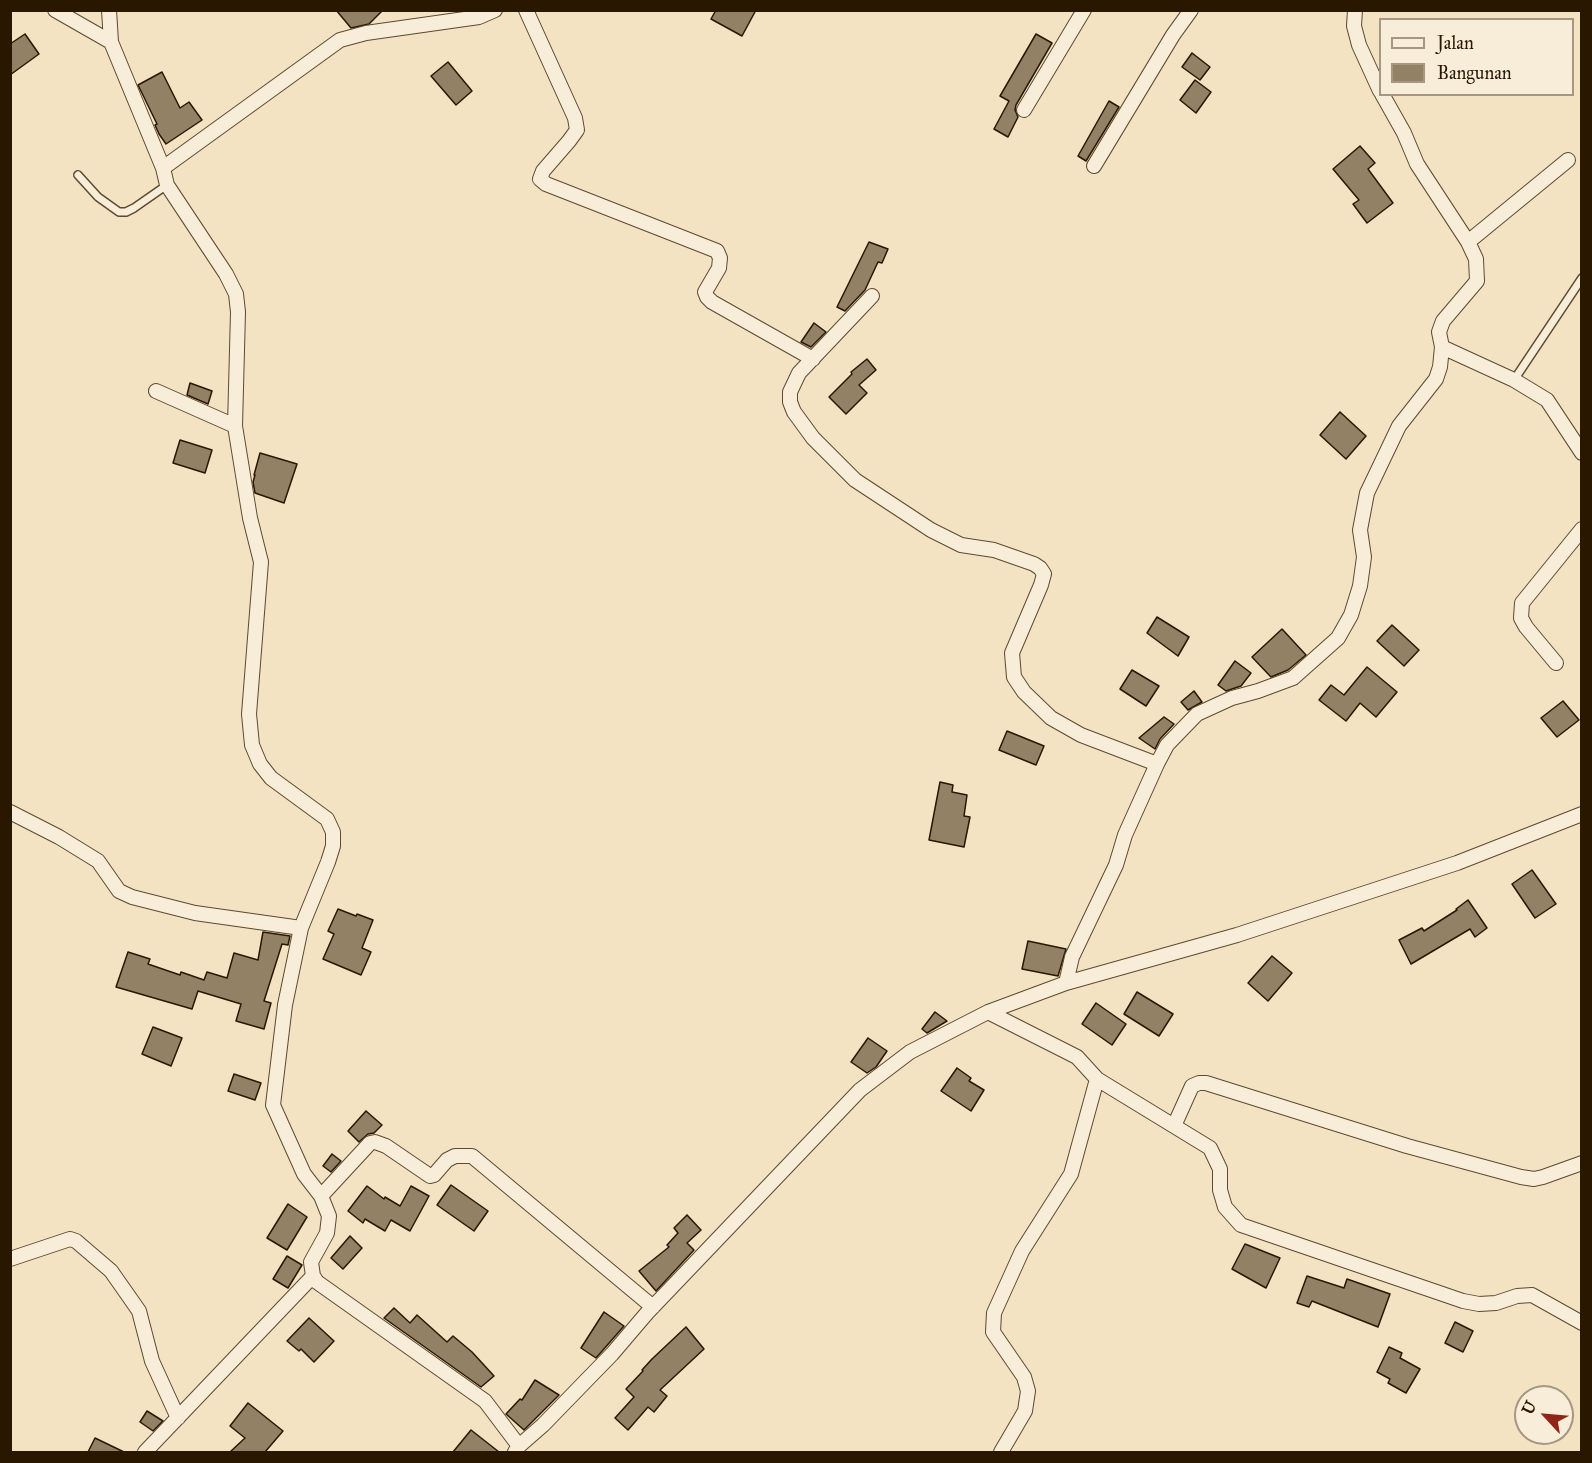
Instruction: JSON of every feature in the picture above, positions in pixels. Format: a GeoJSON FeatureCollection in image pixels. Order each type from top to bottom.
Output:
{"type":"FeatureCollection","features":[{"type":"Feature","properties":{"kind":"street"},"geometry":{"type":"LineString","coordinates":[[55,10],[111,42]]}},
{"type":"Feature","properties":{"kind":"street"},"geometry":{"type":"LineString","coordinates":[[109,10],[111,42],[163,168],[167,185],[226,274],[236,294],[238,333],[235,426],[250,519],[261,562],[249,714],[252,745],[260,764],[271,778],[327,819],[333,832],[333,846],[328,862],[301,928],[285,1005],[273,1105],[304,1174],[321,1197],[329,1216],[327,1233],[311,1262],[313,1276],[317,1282],[484,1401],[517,1449],[604,1362],[848,1100],[910,1052],[987,1012],[1066,983],[1259,927],[1457,863],[1581,814]]}},
{"type":"Feature","properties":{"kind":"street"},"geometry":{"type":"LineString","coordinates":[[163,168],[340,40],[366,33],[479,17],[495,10]]}},
{"type":"Feature","properties":{"kind":"street"},"geometry":{"type":"LineString","coordinates":[[526,10],[575,118],[577,130],[543,171],[540,179],[546,184],[717,251],[720,258],[719,268],[705,292],[707,297],[813,359]]}},
{"type":"Feature","properties":{"kind":"street"},"geometry":{"type":"LineString","coordinates":[[1024,110],[1084,10]]}},
{"type":"Feature","properties":{"kind":"street"},"geometry":{"type":"LineString","coordinates":[[1094,166],[1173,35],[1191,10]]}},
{"type":"Feature","properties":{"kind":"street"},"geometry":{"type":"LineString","coordinates":[[1355,10],[1354,26],[1359,45],[1379,89]]}},
{"type":"Feature","properties":{"kind":"street"},"geometry":{"type":"LineString","coordinates":[[1066,983],[1072,957],[1116,865],[1125,835],[1167,746],[1197,714],[1224,700],[1293,678],[1338,638],[1351,615],[1360,586],[1364,557],[1360,530],[1367,493],[1399,426],[1436,380],[1442,346],[1439,332],[1443,321],[1477,281],[1476,259],[1468,242],[1417,164],[1404,133],[1383,96]]}},
{"type":"Feature","properties":{"kind":"street"},"geometry":{"type":"LineString","coordinates":[[1468,242],[1568,160]]}},
{"type":"Feature","properties":{"kind":"street"},"geometry":{"type":"LineString","coordinates":[[872,296],[799,373],[792,385],[790,402],[813,438],[855,480],[931,530],[961,545],[994,550],[1034,564],[1042,572],[1041,585],[1012,653],[1014,677],[1024,693],[1051,718],[1081,735],[1157,764]]}},
{"type":"Feature","properties":{"kind":"street"},"geometry":{"type":"LineString","coordinates":[[1442,346],[1514,380],[1546,400],[1581,453]]}},
{"type":"Feature","properties":{"kind":"street"},"geometry":{"type":"LineString","coordinates":[[156,392],[235,426]]}},
{"type":"Feature","properties":{"kind":"street"},"geometry":{"type":"LineString","coordinates":[[1556,663],[1526,627],[1521,618],[1522,603],[1581,530]]}},
{"type":"Feature","properties":{"kind":"street"},"geometry":{"type":"LineString","coordinates":[[10,812],[59,837],[98,861],[119,891],[132,897],[195,913],[301,928]]}},
{"type":"Feature","properties":{"kind":"street"},"geometry":{"type":"LineString","coordinates":[[987,1012],[1077,1057],[1097,1079],[1210,1148],[1220,1169],[1220,1190],[1226,1208],[1241,1225],[1463,1301],[1479,1304],[1496,1303],[1528,1294],[1581,1323]]}},
{"type":"Feature","properties":{"kind":"street"},"geometry":{"type":"LineString","coordinates":[[1001,1452],[1025,1411],[1028,1392],[1024,1377],[993,1332],[994,1313],[1022,1251],[1071,1174],[1097,1079]]}},
{"type":"Feature","properties":{"kind":"street"},"geometry":{"type":"LineString","coordinates":[[1174,1126],[1192,1086],[1206,1083],[1407,1146],[1521,1177],[1534,1179],[1581,1163]]}},
{"type":"Feature","properties":{"kind":"street"},"geometry":{"type":"LineString","coordinates":[[321,1197],[370,1143],[375,1142],[386,1146],[430,1176],[454,1156],[472,1156],[653,1307]]}},
{"type":"Feature","properties":{"kind":"street"},"geometry":{"type":"LineString","coordinates":[[10,1259],[26,1255],[64,1239],[70,1239],[76,1241],[111,1271],[140,1311],[152,1361],[178,1418]]}},
{"type":"Feature","properties":{"kind":"street"},"geometry":{"type":"LineString","coordinates":[[145,1452],[313,1276]]}},
{"type":"Feature","properties":{"kind":"lane"},"geometry":{"type":"LineString","coordinates":[[78,175],[98,197],[119,212],[126,212],[134,208],[167,185]]}},
{"type":"Feature","properties":{"kind":"lane"},"geometry":{"type":"LineString","coordinates":[[1514,380],[1581,278]]}},
{"type":"Feature","properties":{"kind":"building"},"geometry":{"type":"Polygon","coordinates":[[[336,10],[383,10],[369,24],[351,28],[336,10]]]}},
{"type":"Feature","properties":{"kind":"building"},"geometry":{"type":"Polygon","coordinates":[[[716,10],[756,10],[742,36],[711,19],[716,10]]]}},
{"type":"Feature","properties":{"kind":"building"},"geometry":{"type":"Polygon","coordinates":[[[25,34],[39,54],[10,75],[10,44],[25,34]]]}},
{"type":"Feature","properties":{"kind":"building"},"geometry":{"type":"Polygon","coordinates":[[[1036,34],[1052,43],[1016,105],[1015,110],[1018,117],[1008,137],[994,129],[1009,101],[1000,96],[1036,34]]]}},
{"type":"Feature","properties":{"kind":"building"},"geometry":{"type":"Polygon","coordinates":[[[1192,53],[1210,67],[1200,80],[1182,67],[1192,53]]]}},
{"type":"Feature","properties":{"kind":"building"},"geometry":{"type":"Polygon","coordinates":[[[448,62],[472,91],[456,105],[431,76],[448,62]]]}},
{"type":"Feature","properties":{"kind":"building"},"geometry":{"type":"Polygon","coordinates":[[[162,72],[180,108],[189,102],[202,120],[166,144],[159,134],[155,125],[157,124],[138,85],[162,72]]]}},
{"type":"Feature","properties":{"kind":"building"},"geometry":{"type":"Polygon","coordinates":[[[1195,80],[1211,92],[1196,113],[1180,100],[1195,80]]]}},
{"type":"Feature","properties":{"kind":"building"},"geometry":{"type":"Polygon","coordinates":[[[1109,101],[1119,107],[1086,161],[1078,156],[1109,101]]]}},
{"type":"Feature","properties":{"kind":"building"},"geometry":{"type":"Polygon","coordinates":[[[1360,146],[1375,163],[1368,169],[1393,203],[1367,223],[1353,204],[1359,200],[1333,169],[1360,146]]]}},
{"type":"Feature","properties":{"kind":"building"},"geometry":{"type":"Polygon","coordinates":[[[869,242],[888,249],[882,263],[878,262],[865,290],[845,311],[837,307],[869,242]]]}},
{"type":"Feature","properties":{"kind":"building"},"geometry":{"type":"Polygon","coordinates":[[[814,323],[826,332],[811,347],[801,342],[814,323]]]}},
{"type":"Feature","properties":{"kind":"building"},"geometry":{"type":"Polygon","coordinates":[[[867,359],[876,370],[859,385],[867,393],[846,414],[829,397],[852,374],[851,372],[867,359]]]}},
{"type":"Feature","properties":{"kind":"building"},"geometry":{"type":"Polygon","coordinates":[[[190,383],[212,391],[208,404],[187,395],[190,383]]]}},
{"type":"Feature","properties":{"kind":"building"},"geometry":{"type":"Polygon","coordinates":[[[1340,412],[1366,436],[1346,459],[1320,435],[1340,412]]]}},
{"type":"Feature","properties":{"kind":"building"},"geometry":{"type":"Polygon","coordinates":[[[180,440],[212,450],[205,473],[173,463],[180,440]]]}},
{"type":"Feature","properties":{"kind":"building"},"geometry":{"type":"Polygon","coordinates":[[[260,453],[297,464],[284,503],[255,493],[253,482],[260,453]]]}},
{"type":"Feature","properties":{"kind":"building"},"geometry":{"type":"Polygon","coordinates":[[[1157,617],[1189,637],[1178,656],[1147,633],[1157,617]]]}},
{"type":"Feature","properties":{"kind":"building"},"geometry":{"type":"Polygon","coordinates":[[[1392,625],[1419,650],[1404,666],[1377,641],[1392,625]]]}},
{"type":"Feature","properties":{"kind":"building"},"geometry":{"type":"Polygon","coordinates":[[[1282,629],[1306,655],[1288,670],[1271,677],[1252,657],[1282,629]]]}},
{"type":"Feature","properties":{"kind":"building"},"geometry":{"type":"Polygon","coordinates":[[[1235,661],[1251,673],[1241,686],[1226,691],[1218,685],[1235,661]]]}},
{"type":"Feature","properties":{"kind":"building"},"geometry":{"type":"Polygon","coordinates":[[[1367,667],[1397,692],[1376,717],[1360,703],[1346,721],[1319,700],[1331,685],[1344,695],[1367,667]]]}},
{"type":"Feature","properties":{"kind":"building"},"geometry":{"type":"Polygon","coordinates":[[[1132,670],[1159,686],[1146,706],[1120,689],[1132,670]]]}},
{"type":"Feature","properties":{"kind":"building"},"geometry":{"type":"Polygon","coordinates":[[[1194,691],[1202,702],[1188,710],[1181,702],[1194,691]]]}},
{"type":"Feature","properties":{"kind":"building"},"geometry":{"type":"Polygon","coordinates":[[[1563,701],[1579,720],[1557,737],[1541,718],[1563,701]]]}},
{"type":"Feature","properties":{"kind":"building"},"geometry":{"type":"Polygon","coordinates":[[[1164,717],[1174,724],[1160,739],[1155,749],[1139,738],[1164,717]]]}},
{"type":"Feature","properties":{"kind":"building"},"geometry":{"type":"Polygon","coordinates":[[[1007,731],[1044,746],[1036,765],[999,750],[1007,731]]]}},
{"type":"Feature","properties":{"kind":"building"},"geometry":{"type":"Polygon","coordinates":[[[940,782],[953,785],[952,792],[967,795],[964,816],[970,817],[964,847],[929,840],[940,782]]]}},
{"type":"Feature","properties":{"kind":"building"},"geometry":{"type":"Polygon","coordinates":[[[1532,870],[1556,904],[1535,918],[1512,884],[1532,870]]]}},
{"type":"Feature","properties":{"kind":"building"},"geometry":{"type":"Polygon","coordinates":[[[1468,900],[1487,928],[1475,937],[1470,929],[1411,964],[1399,940],[1422,928],[1424,931],[1457,910],[1468,900]]]}},
{"type":"Feature","properties":{"kind":"building"},"geometry":{"type":"Polygon","coordinates":[[[338,909],[373,920],[362,948],[371,952],[361,975],[323,959],[334,934],[328,931],[338,909]]]}},
{"type":"Feature","properties":{"kind":"building"},"geometry":{"type":"Polygon","coordinates":[[[263,932],[290,936],[288,945],[282,944],[264,1001],[271,1003],[264,1029],[236,1021],[241,1004],[198,991],[192,1009],[116,987],[128,952],[150,959],[148,964],[180,975],[181,972],[204,980],[207,972],[227,978],[234,953],[258,960],[263,932]]]}},
{"type":"Feature","properties":{"kind":"building"},"geometry":{"type":"Polygon","coordinates":[[[1028,941],[1066,949],[1058,976],[1022,969],[1028,941]]]}},
{"type":"Feature","properties":{"kind":"building"},"geometry":{"type":"Polygon","coordinates":[[[1272,956],[1292,973],[1268,1001],[1248,983],[1272,956]]]}},
{"type":"Feature","properties":{"kind":"building"},"geometry":{"type":"Polygon","coordinates":[[[1137,992],[1173,1014],[1159,1036],[1124,1014],[1137,992]]]}},
{"type":"Feature","properties":{"kind":"building"},"geometry":{"type":"Polygon","coordinates":[[[1096,1003],[1126,1024],[1112,1045],[1082,1024],[1096,1003]]]}},
{"type":"Feature","properties":{"kind":"building"},"geometry":{"type":"Polygon","coordinates":[[[935,1012],[947,1021],[927,1033],[922,1029],[935,1012]]]}},
{"type":"Feature","properties":{"kind":"building"},"geometry":{"type":"Polygon","coordinates":[[[153,1027],[182,1038],[171,1066],[142,1054],[153,1027]]]}},
{"type":"Feature","properties":{"kind":"building"},"geometry":{"type":"Polygon","coordinates":[[[868,1038],[887,1051],[876,1067],[867,1073],[851,1062],[868,1038]]]}},
{"type":"Feature","properties":{"kind":"building"},"geometry":{"type":"Polygon","coordinates":[[[957,1068],[971,1078],[969,1081],[984,1090],[971,1111],[941,1091],[957,1068]]]}},
{"type":"Feature","properties":{"kind":"building"},"geometry":{"type":"Polygon","coordinates":[[[234,1074],[261,1083],[255,1100],[228,1091],[234,1074]]]}},
{"type":"Feature","properties":{"kind":"building"},"geometry":{"type":"Polygon","coordinates":[[[366,1111],[382,1125],[359,1142],[348,1131],[366,1111]]]}},
{"type":"Feature","properties":{"kind":"building"},"geometry":{"type":"Polygon","coordinates":[[[332,1154],[341,1161],[331,1172],[323,1166],[332,1154]]]}},
{"type":"Feature","properties":{"kind":"building"},"geometry":{"type":"Polygon","coordinates":[[[451,1185],[488,1211],[474,1231],[437,1205],[451,1185]]]}},
{"type":"Feature","properties":{"kind":"building"},"geometry":{"type":"Polygon","coordinates":[[[367,1186],[384,1199],[385,1197],[400,1206],[411,1186],[429,1196],[410,1231],[391,1220],[385,1231],[365,1219],[363,1223],[348,1211],[367,1186]]]}},
{"type":"Feature","properties":{"kind":"building"},"geometry":{"type":"Polygon","coordinates":[[[288,1204],[307,1217],[287,1250],[267,1238],[288,1204]]]}},
{"type":"Feature","properties":{"kind":"building"},"geometry":{"type":"Polygon","coordinates":[[[687,1215],[701,1230],[687,1243],[694,1250],[656,1291],[639,1271],[669,1247],[667,1245],[678,1233],[674,1228],[687,1215]]]}},
{"type":"Feature","properties":{"kind":"building"},"geometry":{"type":"Polygon","coordinates":[[[350,1236],[362,1248],[343,1269],[331,1258],[350,1236]]]}},
{"type":"Feature","properties":{"kind":"building"},"geometry":{"type":"Polygon","coordinates":[[[1245,1244],[1280,1258],[1266,1288],[1232,1269],[1245,1244]]]}},
{"type":"Feature","properties":{"kind":"building"},"geometry":{"type":"Polygon","coordinates":[[[287,1256],[302,1265],[288,1288],[273,1279],[287,1256]]]}},
{"type":"Feature","properties":{"kind":"building"},"geometry":{"type":"Polygon","coordinates":[[[1307,1276],[1344,1288],[1347,1279],[1390,1294],[1378,1327],[1312,1301],[1309,1307],[1297,1303],[1307,1276]]]}},
{"type":"Feature","properties":{"kind":"building"},"geometry":{"type":"Polygon","coordinates":[[[394,1308],[410,1323],[417,1315],[447,1342],[453,1336],[472,1352],[494,1376],[481,1387],[384,1318],[394,1308]]]}},
{"type":"Feature","properties":{"kind":"building"},"geometry":{"type":"Polygon","coordinates":[[[604,1312],[624,1326],[596,1358],[581,1348],[604,1312]]]}},
{"type":"Feature","properties":{"kind":"building"},"geometry":{"type":"Polygon","coordinates":[[[309,1318],[334,1341],[314,1362],[301,1349],[299,1351],[287,1341],[309,1318]]]}},
{"type":"Feature","properties":{"kind":"building"},"geometry":{"type":"Polygon","coordinates":[[[1455,1322],[1473,1331],[1463,1352],[1445,1343],[1455,1322]]]}},
{"type":"Feature","properties":{"kind":"building"},"geometry":{"type":"Polygon","coordinates":[[[686,1327],[704,1349],[660,1390],[667,1396],[654,1412],[648,1407],[628,1430],[615,1418],[634,1397],[626,1389],[652,1359],[686,1327]]]}},
{"type":"Feature","properties":{"kind":"building"},"geometry":{"type":"Polygon","coordinates":[[[1389,1347],[1402,1353],[1400,1358],[1420,1369],[1406,1393],[1388,1383],[1390,1379],[1377,1372],[1389,1347]]]}},
{"type":"Feature","properties":{"kind":"building"},"geometry":{"type":"Polygon","coordinates":[[[535,1380],[559,1395],[524,1430],[506,1414],[520,1399],[522,1400],[535,1380]]]}},
{"type":"Feature","properties":{"kind":"building"},"geometry":{"type":"Polygon","coordinates":[[[248,1403],[283,1431],[265,1452],[230,1452],[245,1438],[230,1426],[248,1403]]]}},
{"type":"Feature","properties":{"kind":"building"},"geometry":{"type":"Polygon","coordinates":[[[147,1411],[163,1421],[153,1431],[140,1422],[147,1411]]]}},
{"type":"Feature","properties":{"kind":"building"},"geometry":{"type":"Polygon","coordinates":[[[471,1430],[499,1452],[453,1452],[471,1430]]]}},
{"type":"Feature","properties":{"kind":"building"},"geometry":{"type":"Polygon","coordinates":[[[95,1438],[124,1452],[88,1452],[95,1438]]]}}]}
